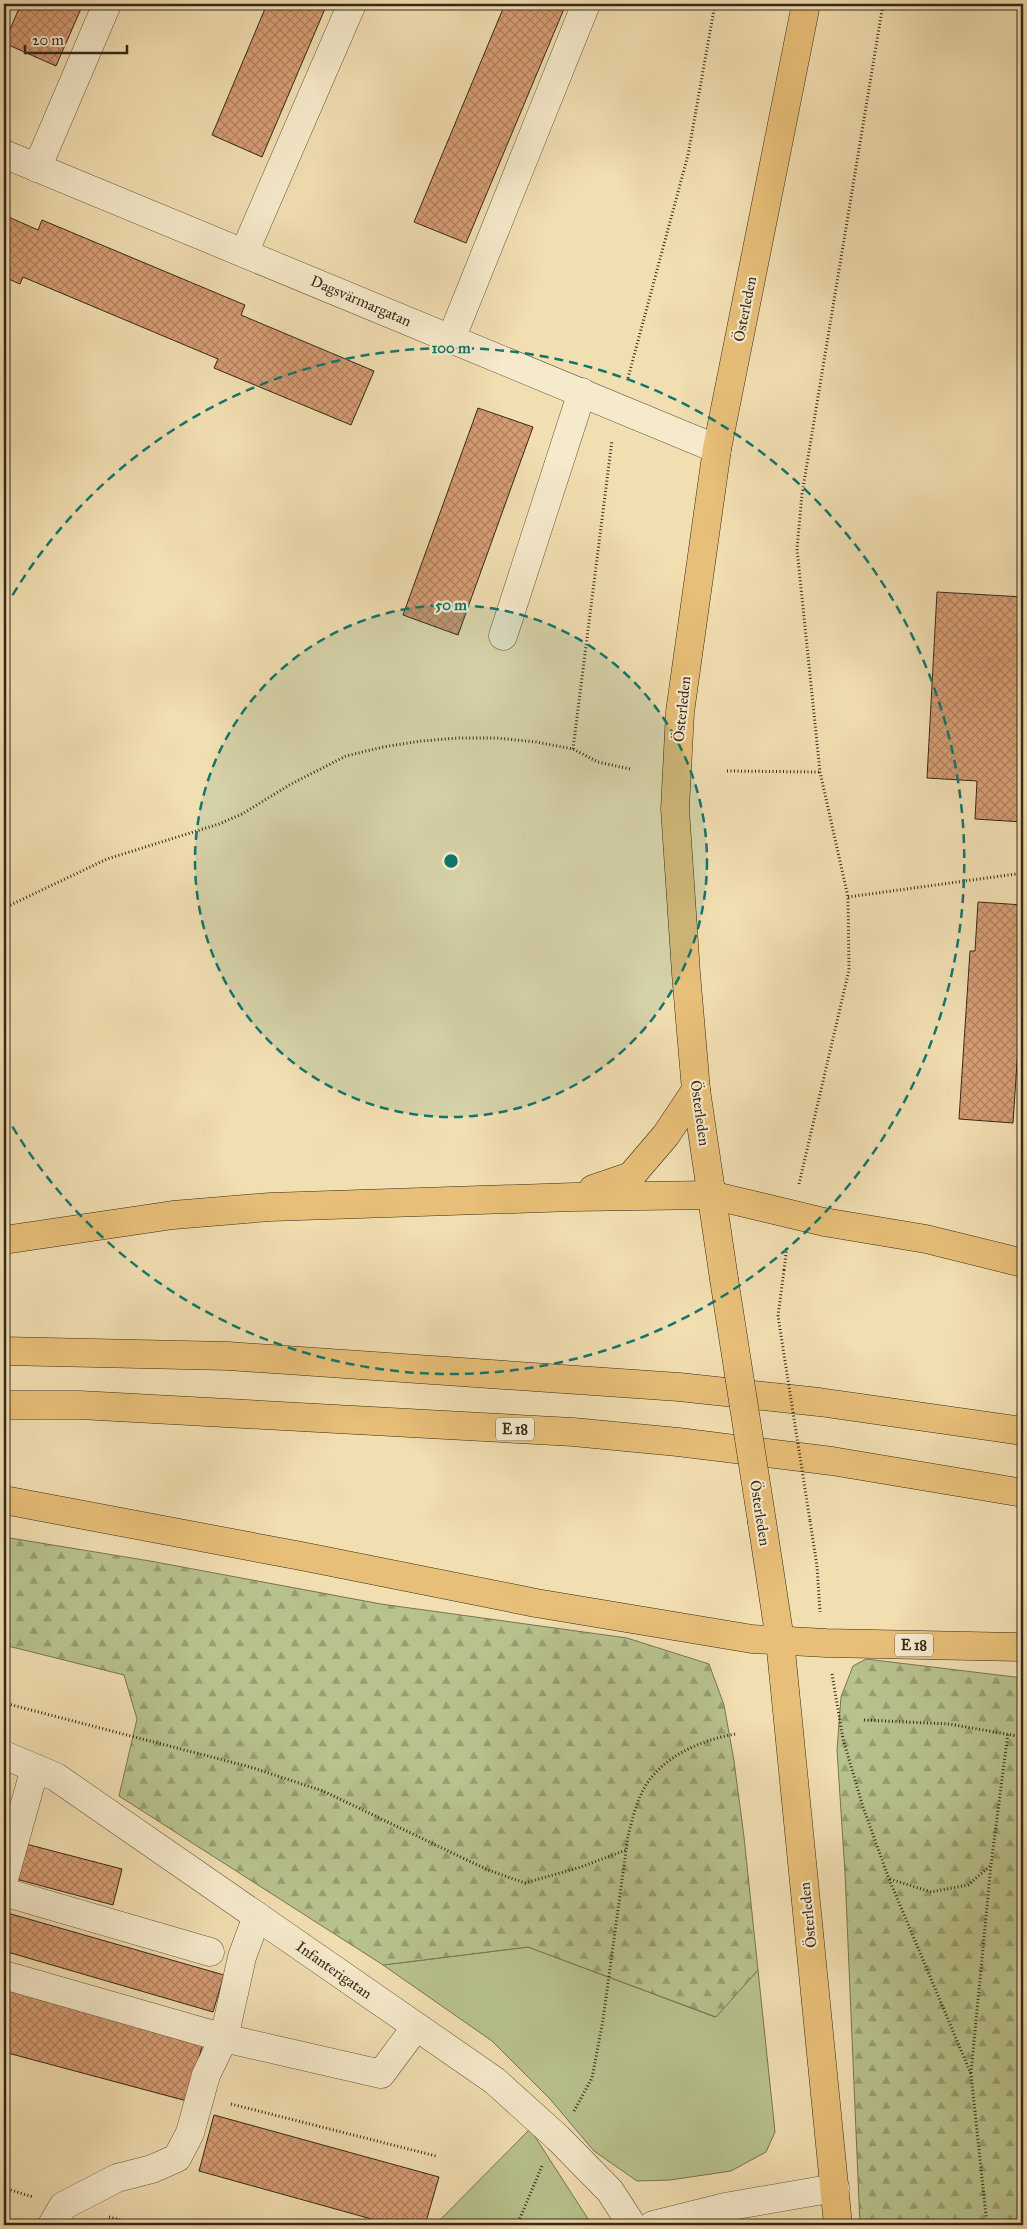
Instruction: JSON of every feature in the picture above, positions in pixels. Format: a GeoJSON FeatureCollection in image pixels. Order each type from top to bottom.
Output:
{"type":"FeatureCollection","features":[{"type":"Feature","properties":{"kind":"main road","name":"Österleden"},"geometry":{"type":"LineString","coordinates":[[806,4],[717,449],[680,712],[675,809],[696,1090],[780,1640],[838,2225]]}},
{"type":"Feature","properties":{"kind":"main road"},"geometry":{"type":"LineString","coordinates":[[573,1196],[631,1176],[666,1135],[696,1090]]}},
{"type":"Feature","properties":{"kind":"main road"},"geometry":{"type":"LineString","coordinates":[[4,1240],[173,1215],[270,1207],[573,1196],[712,1194],[824,1222],[926,1240],[1023,1263]]}},
{"type":"Feature","properties":{"kind":"main road"},"geometry":{"type":"LineString","coordinates":[[4,1351],[228,1356],[679,1387],[819,1402],[1023,1432]]}},
{"type":"Feature","properties":{"kind":"main road","name":"E 18"},"geometry":{"type":"LineString","coordinates":[[4,1405],[80,1405],[573,1432],[678,1442],[832,1461],[1023,1493]]}},
{"type":"Feature","properties":{"kind":"main road","name":"E 18"},"geometry":{"type":"LineString","coordinates":[[4,1500],[536,1603],[752,1639],[826,1643],[1023,1647]]}},
{"type":"Feature","properties":{"kind":"street"},"geometry":{"type":"LineString","coordinates":[[37,168],[106,4]]}},
{"type":"Feature","properties":{"kind":"street"},"geometry":{"type":"LineString","coordinates":[[244,252],[352,4]]}},
{"type":"Feature","properties":{"kind":"street"},"geometry":{"type":"LineString","coordinates":[[451,339],[586,4]]}},
{"type":"Feature","properties":{"kind":"street","name":"Dagsvärmargatan"},"geometry":{"type":"LineString","coordinates":[[4,154],[122,201],[717,449]]}},
{"type":"Feature","properties":{"kind":"street"},"geometry":{"type":"LineString","coordinates":[[503,636],[582,392]]}},
{"type":"Feature","properties":{"kind":"street","name":"Infanterigatan"},"geometry":{"type":"LineString","coordinates":[[4,1755],[56,1777],[495,2082],[558,2138],[610,2191],[632,2225]]}},
{"type":"Feature","properties":{"kind":"street"},"geometry":{"type":"LineString","coordinates":[[4,1878],[12,1813],[35,1768]]}},
{"type":"Feature","properties":{"kind":"street"},"geometry":{"type":"LineString","coordinates":[[4,1892],[210,1952]]}},
{"type":"Feature","properties":{"kind":"street"},"geometry":{"type":"LineString","coordinates":[[52,2225],[63,2206],[117,2178],[152,2169],[177,2158],[190,2132],[206,2076],[224,2038],[242,1957],[257,1916]]}},
{"type":"Feature","properties":{"kind":"street"},"geometry":{"type":"LineString","coordinates":[[4,1975],[224,2038],[381,2074],[416,2027]]}},
{"type":"Feature","properties":{"kind":"street"},"geometry":{"type":"LineString","coordinates":[[653,2225],[725,2207],[835,2188]]}},
{"type":"Feature","properties":{"kind":"path"},"geometry":{"type":"LineString","coordinates":[[573,749],[609,450],[688,155],[715,4]]}},
{"type":"Feature","properties":{"kind":"path"},"geometry":{"type":"LineString","coordinates":[[883,4],[802,494],[797,550],[820,772],[848,897],[849,970],[792,1214],[778,1316],[817,1566],[820,1618],[843,1740],[863,1807],[889,1879],[971,2074]]}},
{"type":"Feature","properties":{"kind":"path"},"geometry":{"type":"LineString","coordinates":[[4,908],[107,859],[219,824],[242,814],[291,784],[346,756],[412,742],[459,738],[536,742],[573,749],[598,762],[630,769]]}},
{"type":"Feature","properties":{"kind":"path"},"geometry":{"type":"LineString","coordinates":[[727,771],[820,772]]}},
{"type":"Feature","properties":{"kind":"path"},"geometry":{"type":"LineString","coordinates":[[848,897],[1023,874]]}},
{"type":"Feature","properties":{"kind":"path"},"geometry":{"type":"LineString","coordinates":[[4,1703],[250,1767],[323,1791],[488,1870],[525,1883],[581,1867],[626,1850]]}},
{"type":"Feature","properties":{"kind":"path"},"geometry":{"type":"LineString","coordinates":[[864,1720],[949,1724],[1023,1737]]}},
{"type":"Feature","properties":{"kind":"path"},"geometry":{"type":"LineString","coordinates":[[987,2225],[971,2074],[991,1865],[1008,1733]]}},
{"type":"Feature","properties":{"kind":"path"},"geometry":{"type":"LineString","coordinates":[[517,2225],[544,2162],[592,2078],[603,2020],[626,1850],[635,1810],[646,1785],[672,1759],[691,1748],[715,1738],[735,1734]]}},
{"type":"Feature","properties":{"kind":"path"},"geometry":{"type":"LineString","coordinates":[[889,1879],[931,1892],[968,1885],[991,1865]]}},
{"type":"Feature","properties":{"kind":"path"},"geometry":{"type":"LineString","coordinates":[[200,2096],[436,2156]]}},
{"type":"Feature","properties":{"kind":"green space"},"geometry":{"type":"Polygon","coordinates":[[[4,1537],[150,1561],[381,1604],[627,1638],[709,1664],[724,1705],[734,1761],[758,1970],[716,2017],[528,1947],[383,1965],[119,1796],[137,1719],[124,1675],[4,1645],[4,1537]]]}},
{"type":"Feature","properties":{"kind":"green space"},"geometry":{"type":"Polygon","coordinates":[[[866,1659],[1023,1678],[1023,2225],[860,2225],[845,1873],[837,1750],[841,1697],[853,1666],[866,1659]]]}},
{"type":"Feature","properties":{"kind":"green space"},"geometry":{"type":"Polygon","coordinates":[[[528,1947],[715,2017],[758,1970],[775,2132],[766,2152],[731,2171],[670,2180],[637,2181],[594,2151],[550,2099],[492,2041],[383,1965],[528,1947]]]}},
{"type":"Feature","properties":{"kind":"green space"},"geometry":{"type":"Polygon","coordinates":[[[530,2129],[592,2225],[435,2225],[530,2129]]]}},
{"type":"Feature","properties":{"kind":"building"},"geometry":{"type":"Polygon","coordinates":[[[21,4],[83,4],[56,66],[4,43],[21,4]]]}},
{"type":"Feature","properties":{"kind":"building"},"geometry":{"type":"Polygon","coordinates":[[[267,4],[327,4],[262,157],[212,135],[267,4]]]}},
{"type":"Feature","properties":{"kind":"building"},"geometry":{"type":"Polygon","coordinates":[[[505,4],[566,4],[466,243],[414,222],[505,4]]]}},
{"type":"Feature","properties":{"kind":"building"},"geometry":{"type":"Polygon","coordinates":[[[4,215],[38,230],[42,220],[245,305],[241,315],[374,371],[351,425],[214,368],[218,359],[23,277],[20,284],[4,277],[4,215]]]}},
{"type":"Feature","properties":{"kind":"building"},"geometry":{"type":"Polygon","coordinates":[[[478,408],[533,427],[458,635],[403,615],[478,408]]]}},
{"type":"Feature","properties":{"kind":"building"},"geometry":{"type":"Polygon","coordinates":[[[937,592],[1023,597],[1023,822],[975,819],[977,781],[927,778],[937,592]]]}},
{"type":"Feature","properties":{"kind":"building"},"geometry":{"type":"Polygon","coordinates":[[[978,902],[1023,905],[1023,972],[1013,1123],[959,1119],[970,951],[975,951],[978,902]]]}},
{"type":"Feature","properties":{"kind":"building"},"geometry":{"type":"Polygon","coordinates":[[[26,1844],[122,1869],[113,1905],[16,1879],[26,1844]]]}},
{"type":"Feature","properties":{"kind":"building"},"geometry":{"type":"Polygon","coordinates":[[[4,1912],[224,1975],[213,2012],[4,1951],[4,1912]]]}},
{"type":"Feature","properties":{"kind":"building"},"geometry":{"type":"Polygon","coordinates":[[[4,1988],[203,2043],[187,2101],[4,2052],[4,1988]]]}},
{"type":"Feature","properties":{"kind":"building"},"geometry":{"type":"Polygon","coordinates":[[[214,2115],[439,2177],[425,2225],[393,2225],[199,2171],[214,2115]]]}}]}
